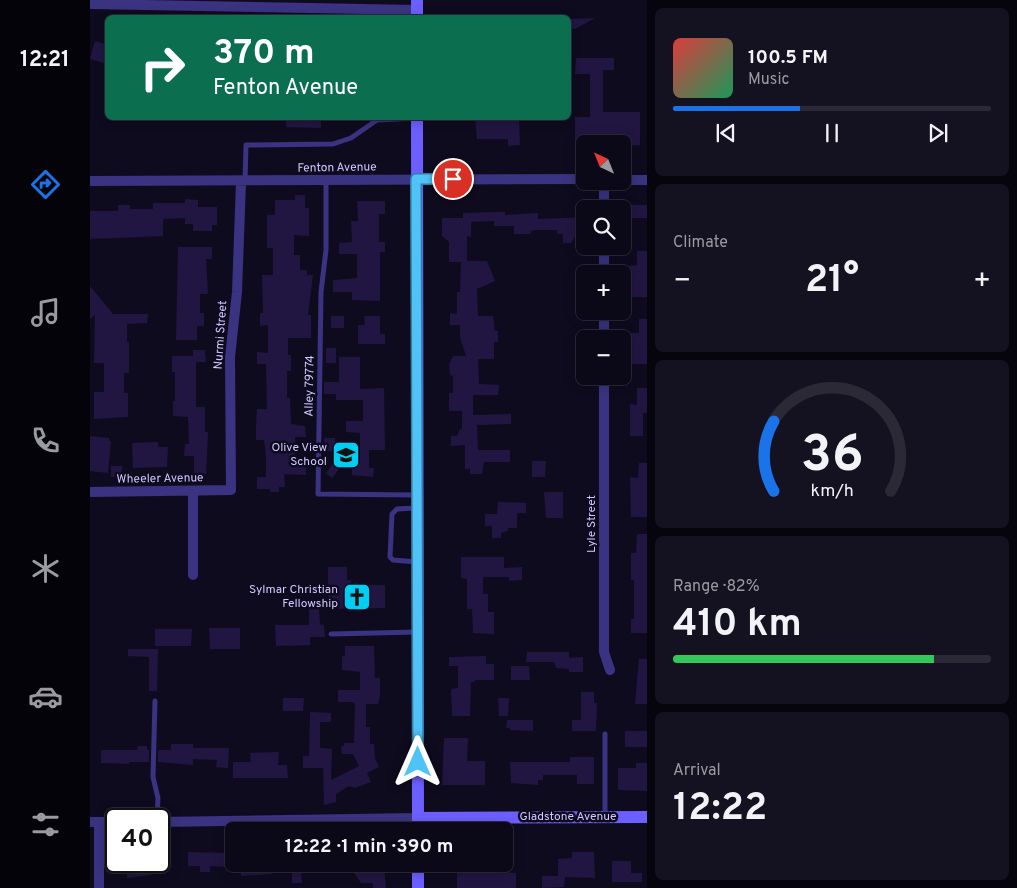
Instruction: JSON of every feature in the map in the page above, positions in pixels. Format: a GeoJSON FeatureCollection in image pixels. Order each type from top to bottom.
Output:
{"type":"FeatureCollection","features":[{"type":"Feature","properties":{"kind":"street"},"geometry":{"type":"LineString","coordinates":[[90,4],[323,4],[417,9]]}},
{"type":"Feature","properties":{"kind":"street"},"geometry":{"type":"LineString","coordinates":[[417,120],[418,822]]}},
{"type":"Feature","properties":{"kind":"street","name":"Fenton Avenue"},"geometry":{"type":"LineString","coordinates":[[90,181],[576,180]]}},
{"type":"Feature","properties":{"kind":"street"},"geometry":{"type":"LineString","coordinates":[[631,180],[647,180]]}},
{"type":"Feature","properties":{"kind":"street","name":"Nurmi Street"},"geometry":{"type":"LineString","coordinates":[[231,490],[230,357],[237,292],[243,182]]}},
{"type":"Feature","properties":{"kind":"street","name":"Lyle Street"},"geometry":{"type":"LineString","coordinates":[[604,385],[604,652],[610,670]]}},
{"type":"Feature","properties":{"kind":"street","name":"Wheeler Avenue"},"geometry":{"type":"LineString","coordinates":[[90,492],[231,490]]}},
{"type":"Feature","properties":{"kind":"street"},"geometry":{"type":"LineString","coordinates":[[193,491],[193,575]]}},
{"type":"Feature","properties":{"kind":"street","name":"Gladstone Avenue"},"geometry":{"type":"LineString","coordinates":[[170,820],[647,817]]}},
{"type":"Feature","properties":{"kind":"street"},"geometry":{"type":"LineString","coordinates":[[94,822],[99,888]]}},
{"type":"Feature","properties":{"kind":"street"},"geometry":{"type":"LineString","coordinates":[[418,872],[418,888]]}},
{"type":"Feature","properties":{"kind":"lane"},"geometry":{"type":"LineString","coordinates":[[243,182],[246,145],[333,144],[351,138],[377,120]]}},
{"type":"Feature","properties":{"kind":"lane","name":"Alley 79774"},"geometry":{"type":"LineString","coordinates":[[326,180],[326,250],[321,292],[318,494],[417,501]]}},
{"type":"Feature","properties":{"kind":"lane"},"geometry":{"type":"LineString","coordinates":[[417,501],[397,508],[392,514],[390,557],[393,560],[417,562]]}},
{"type":"Feature","properties":{"kind":"lane"},"geometry":{"type":"LineString","coordinates":[[331,634],[417,632]]}},
{"type":"Feature","properties":{"kind":"lane"},"geometry":{"type":"LineString","coordinates":[[155,701],[153,778],[158,798],[158,808]]}},
{"type":"Feature","properties":{"kind":"lane"},"geometry":{"type":"LineString","coordinates":[[605,734],[605,817]]}},
{"type":"Feature","properties":{"kind":"building"},"geometry":{"type":"Polygon","coordinates":[[[595,18],[575,29],[571,29],[571,19],[595,18]]]}},
{"type":"Feature","properties":{"kind":"building"},"geometry":{"type":"Polygon","coordinates":[[[95,41],[105,44],[105,63],[90,59],[95,41]]]}},
{"type":"Feature","properties":{"kind":"building"},"geometry":{"type":"Polygon","coordinates":[[[576,58],[614,58],[614,70],[603,70],[603,112],[640,112],[640,145],[631,146],[631,135],[576,135],[575,143],[575,117],[590,117],[590,74],[575,74],[576,58]]]}},
{"type":"Feature","properties":{"kind":"building"},"geometry":{"type":"Polygon","coordinates":[[[286,120],[321,120],[321,128],[286,127],[286,120]]]}},
{"type":"Feature","properties":{"kind":"building"},"geometry":{"type":"Polygon","coordinates":[[[475,120],[519,120],[520,145],[508,146],[508,139],[477,139],[475,120]]]}},
{"type":"Feature","properties":{"kind":"building"},"geometry":{"type":"Polygon","coordinates":[[[295,195],[305,195],[305,208],[309,208],[309,236],[294,235],[294,255],[300,255],[300,270],[307,270],[307,275],[313,275],[308,315],[311,315],[311,338],[288,338],[288,355],[291,355],[291,371],[287,371],[287,398],[290,398],[291,424],[305,426],[306,437],[295,437],[295,461],[306,461],[306,475],[284,474],[285,487],[279,487],[279,492],[270,492],[270,489],[257,489],[257,477],[266,477],[266,457],[264,440],[256,440],[257,409],[267,409],[266,364],[257,364],[257,352],[268,353],[268,325],[260,326],[260,313],[263,313],[262,275],[273,275],[273,248],[267,248],[267,215],[275,215],[275,200],[295,200],[295,195]]]}},
{"type":"Feature","properties":{"kind":"building"},"geometry":{"type":"Polygon","coordinates":[[[185,199],[198,200],[198,207],[217,207],[217,225],[212,225],[212,231],[193,231],[193,224],[185,224],[185,218],[163,219],[163,236],[90,239],[90,211],[118,211],[118,205],[130,205],[130,209],[153,209],[153,203],[185,203],[185,199]]]}},
{"type":"Feature","properties":{"kind":"building"},"geometry":{"type":"Polygon","coordinates":[[[357,201],[385,201],[385,214],[379,214],[379,242],[385,242],[385,252],[380,252],[380,301],[352,300],[352,292],[333,292],[333,280],[357,278],[357,254],[339,254],[339,243],[352,242],[351,221],[358,221],[357,201]]]}},
{"type":"Feature","properties":{"kind":"building"},"geometry":{"type":"Polygon","coordinates":[[[631,205],[647,205],[647,218],[631,218],[631,205]]]}},
{"type":"Feature","properties":{"kind":"building"},"geometry":{"type":"Polygon","coordinates":[[[505,212],[505,215],[538,213],[538,219],[576,217],[576,237],[571,243],[563,243],[563,234],[557,234],[557,230],[537,230],[531,231],[531,234],[514,234],[514,226],[494,226],[494,221],[471,222],[471,237],[467,236],[467,261],[487,261],[495,281],[477,289],[478,316],[493,316],[495,331],[498,331],[498,342],[494,342],[494,359],[478,359],[479,384],[499,385],[498,395],[473,395],[473,415],[511,414],[511,424],[477,425],[478,450],[510,450],[510,462],[484,462],[482,474],[470,474],[470,469],[465,469],[465,445],[451,446],[451,436],[457,436],[460,429],[462,430],[462,411],[449,411],[449,393],[453,393],[453,376],[450,375],[449,365],[453,356],[466,356],[460,337],[460,325],[450,325],[450,313],[457,314],[457,292],[460,292],[461,262],[449,262],[449,242],[442,236],[442,218],[463,218],[463,213],[505,212]]]}},
{"type":"Feature","properties":{"kind":"building"},"geometry":{"type":"Polygon","coordinates":[[[178,247],[212,247],[212,259],[206,259],[208,294],[200,294],[200,313],[204,313],[204,326],[197,326],[197,340],[176,340],[178,247]]]}},
{"type":"Feature","properties":{"kind":"building"},"geometry":{"type":"Polygon","coordinates":[[[637,251],[647,251],[647,297],[631,297],[631,266],[637,265],[637,251]]]}},
{"type":"Feature","properties":{"kind":"building"},"geometry":{"type":"Polygon","coordinates":[[[90,286],[113,314],[148,314],[147,323],[127,324],[129,373],[124,373],[124,393],[128,393],[128,417],[94,419],[94,392],[104,392],[104,363],[94,363],[95,315],[90,319],[90,286]]]}},
{"type":"Feature","properties":{"kind":"building"},"geometry":{"type":"Polygon","coordinates":[[[331,316],[344,316],[344,328],[331,328],[331,316]]]}},
{"type":"Feature","properties":{"kind":"building"},"geometry":{"type":"Polygon","coordinates":[[[364,316],[380,316],[380,334],[385,334],[385,344],[358,344],[358,325],[365,325],[364,316]]]}},
{"type":"Feature","properties":{"kind":"building"},"geometry":{"type":"Polygon","coordinates":[[[639,319],[647,319],[647,364],[631,364],[631,333],[639,333],[639,319]]]}},
{"type":"Feature","properties":{"kind":"building"},"geometry":{"type":"Polygon","coordinates":[[[326,348],[336,348],[336,363],[326,363],[326,348]]]}},
{"type":"Feature","properties":{"kind":"building"},"geometry":{"type":"Polygon","coordinates":[[[193,350],[205,350],[206,362],[196,362],[196,407],[205,407],[205,432],[208,432],[206,474],[194,474],[194,456],[184,456],[185,444],[189,444],[188,417],[173,416],[175,372],[172,372],[172,356],[193,356],[193,350]]]}},
{"type":"Feature","properties":{"kind":"building"},"geometry":{"type":"Polygon","coordinates":[[[339,357],[360,357],[360,389],[384,388],[385,450],[369,450],[369,468],[374,468],[373,477],[352,475],[352,469],[339,469],[332,478],[326,473],[337,458],[360,458],[360,433],[346,432],[346,421],[363,421],[363,400],[336,400],[336,394],[324,394],[324,382],[339,382],[339,357]]]}},
{"type":"Feature","properties":{"kind":"building"},"geometry":{"type":"Polygon","coordinates":[[[637,388],[647,388],[647,413],[643,413],[643,436],[630,436],[630,404],[637,405],[637,388]]]}},
{"type":"Feature","properties":{"kind":"building"},"geometry":{"type":"Polygon","coordinates":[[[90,436],[109,438],[109,441],[111,441],[108,473],[90,471],[90,436]]]}},
{"type":"Feature","properties":{"kind":"building"},"geometry":{"type":"Polygon","coordinates":[[[324,438],[335,438],[335,451],[324,451],[324,438]]]}},
{"type":"Feature","properties":{"kind":"building"},"geometry":{"type":"Polygon","coordinates":[[[158,442],[158,447],[168,447],[167,467],[133,468],[132,443],[158,442]]]}},
{"type":"Feature","properties":{"kind":"building"},"geometry":{"type":"Polygon","coordinates":[[[532,461],[546,461],[545,477],[532,477],[532,461]]]}},
{"type":"Feature","properties":{"kind":"building"},"geometry":{"type":"Polygon","coordinates":[[[639,463],[647,463],[647,517],[631,517],[630,477],[638,478],[639,463]]]}},
{"type":"Feature","properties":{"kind":"building"},"geometry":{"type":"Polygon","coordinates":[[[111,466],[122,466],[122,477],[111,477],[111,466]]]}},
{"type":"Feature","properties":{"kind":"building"},"geometry":{"type":"Polygon","coordinates":[[[544,492],[563,492],[563,518],[546,518],[544,492]]]}},
{"type":"Feature","properties":{"kind":"building"},"geometry":{"type":"Polygon","coordinates":[[[498,502],[526,503],[526,513],[517,513],[517,528],[508,528],[508,531],[501,533],[501,538],[492,538],[492,526],[485,526],[485,514],[497,514],[498,502]]]}},
{"type":"Feature","properties":{"kind":"building"},"geometry":{"type":"Polygon","coordinates":[[[637,534],[647,534],[647,633],[631,633],[631,619],[634,619],[634,580],[631,580],[631,553],[636,553],[637,534]]]}},
{"type":"Feature","properties":{"kind":"building"},"geometry":{"type":"Polygon","coordinates":[[[461,557],[504,557],[504,568],[522,567],[522,580],[509,581],[509,577],[483,577],[483,594],[488,594],[488,612],[494,612],[494,634],[473,633],[472,609],[467,609],[467,579],[461,578],[461,557]]]}},
{"type":"Feature","properties":{"kind":"building","name":"Sylmar Christian Fellowship"},"geometry":{"type":"Polygon","coordinates":[[[328,567],[347,567],[347,580],[351,580],[351,585],[385,585],[385,608],[328,609],[328,567]]]}},
{"type":"Feature","properties":{"kind":"building"},"geometry":{"type":"Polygon","coordinates":[[[309,609],[319,609],[320,624],[324,625],[325,637],[310,637],[310,645],[276,646],[275,625],[309,625],[309,609]]]}},
{"type":"Feature","properties":{"kind":"building"},"geometry":{"type":"Polygon","coordinates":[[[209,628],[240,628],[240,649],[210,649],[209,628]]]}},
{"type":"Feature","properties":{"kind":"building"},"geometry":{"type":"Polygon","coordinates":[[[155,629],[192,629],[191,646],[155,646],[155,629]]]}},
{"type":"Feature","properties":{"kind":"building"},"geometry":{"type":"Polygon","coordinates":[[[345,646],[374,646],[375,678],[380,678],[380,696],[378,704],[366,704],[366,727],[370,727],[370,744],[374,744],[375,758],[379,767],[367,773],[371,782],[355,788],[349,786],[336,794],[336,802],[324,805],[323,768],[303,768],[303,756],[309,756],[310,712],[331,713],[331,722],[320,722],[320,748],[332,749],[331,780],[359,766],[353,754],[342,754],[341,746],[344,746],[344,743],[354,743],[355,704],[352,702],[338,702],[338,690],[360,690],[360,672],[342,670],[342,656],[345,656],[345,646]]]}},
{"type":"Feature","properties":{"kind":"building"},"geometry":{"type":"Polygon","coordinates":[[[128,649],[158,649],[157,691],[149,691],[149,657],[128,656],[128,649]]]}},
{"type":"Feature","properties":{"kind":"building"},"geometry":{"type":"Polygon","coordinates":[[[527,652],[569,652],[569,658],[583,657],[583,672],[569,672],[569,669],[556,668],[554,662],[526,662],[527,652]]]}},
{"type":"Feature","properties":{"kind":"building"},"geometry":{"type":"Polygon","coordinates":[[[486,656],[486,664],[494,664],[494,680],[475,680],[475,682],[471,682],[470,716],[452,716],[451,689],[458,688],[458,666],[449,666],[449,657],[486,656]]]}},
{"type":"Feature","properties":{"kind":"building"},"geometry":{"type":"Polygon","coordinates":[[[639,659],[647,659],[647,704],[635,704],[639,659]]]}},
{"type":"Feature","properties":{"kind":"building"},"geometry":{"type":"Polygon","coordinates":[[[511,666],[529,666],[530,680],[511,680],[511,666]]]}},
{"type":"Feature","properties":{"kind":"building"},"geometry":{"type":"Polygon","coordinates":[[[581,692],[594,692],[594,703],[597,703],[596,731],[572,731],[572,720],[581,720],[581,692]]]}},
{"type":"Feature","properties":{"kind":"building"},"geometry":{"type":"Polygon","coordinates":[[[283,698],[304,698],[303,711],[283,711],[283,698]]]}},
{"type":"Feature","properties":{"kind":"building"},"geometry":{"type":"Polygon","coordinates":[[[498,698],[509,698],[508,716],[499,716],[498,698]]]}},
{"type":"Feature","properties":{"kind":"building"},"geometry":{"type":"Polygon","coordinates":[[[507,720],[533,720],[533,731],[510,730],[510,728],[506,728],[507,720]]]}},
{"type":"Feature","properties":{"kind":"building"},"geometry":{"type":"Polygon","coordinates":[[[625,731],[647,731],[647,747],[625,747],[625,731]]]}},
{"type":"Feature","properties":{"kind":"building"},"geometry":{"type":"Polygon","coordinates":[[[444,738],[468,738],[467,761],[485,761],[485,785],[442,785],[444,738]]]}},
{"type":"Feature","properties":{"kind":"building"},"geometry":{"type":"Polygon","coordinates":[[[171,744],[193,744],[193,748],[229,748],[228,768],[216,767],[217,760],[193,759],[193,765],[158,762],[158,750],[171,750],[171,744]]]}},
{"type":"Feature","properties":{"kind":"building"},"geometry":{"type":"Polygon","coordinates":[[[138,746],[147,746],[149,762],[129,762],[129,764],[101,763],[101,750],[137,750],[138,746]]]}},
{"type":"Feature","properties":{"kind":"building"},"geometry":{"type":"Polygon","coordinates":[[[279,752],[278,765],[287,765],[288,778],[233,778],[233,762],[251,762],[250,753],[279,752]]]}},
{"type":"Feature","properties":{"kind":"building"},"geometry":{"type":"Polygon","coordinates":[[[570,757],[594,757],[594,784],[577,784],[577,775],[543,775],[543,780],[538,780],[538,785],[511,783],[510,762],[570,762],[570,757]]]}},
{"type":"Feature","properties":{"kind":"building"},"geometry":{"type":"Polygon","coordinates":[[[636,763],[647,763],[647,791],[618,790],[618,768],[636,768],[636,763]]]}},
{"type":"Feature","properties":{"kind":"building"},"geometry":{"type":"Polygon","coordinates":[[[188,852],[225,853],[225,867],[210,866],[210,872],[200,872],[200,866],[188,866],[188,852]]]}},
{"type":"Feature","properties":{"kind":"building"},"geometry":{"type":"Polygon","coordinates":[[[572,852],[594,852],[595,878],[565,877],[564,887],[542,888],[542,876],[558,876],[558,859],[572,858],[572,852]]]}},
{"type":"Feature","properties":{"kind":"building"},"geometry":{"type":"Polygon","coordinates":[[[612,861],[631,861],[631,873],[642,873],[642,882],[612,882],[612,861]]]}},
{"type":"Feature","properties":{"kind":"building"},"geometry":{"type":"Polygon","coordinates":[[[241,872],[272,872],[272,874],[241,876],[241,872]]]}},
{"type":"Feature","properties":{"kind":"building"},"geometry":{"type":"Polygon","coordinates":[[[292,872],[301,872],[302,883],[292,883],[292,872]]]}},
{"type":"Feature","properties":{"kind":"building"},"geometry":{"type":"Polygon","coordinates":[[[385,872],[386,888],[373,888],[373,883],[361,883],[354,873],[385,872]]]}},
{"type":"Feature","properties":{"kind":"building"},"geometry":{"type":"Polygon","coordinates":[[[457,872],[516,873],[516,888],[457,888],[457,872]]]}},
{"type":"Feature","properties":{"kind":"building"},"geometry":{"type":"Polygon","coordinates":[[[127,873],[151,873],[151,875],[127,878],[127,873]]]}},
{"type":"Feature","properties":{"kind":"place","name":"Olive View School"},"geometry":{"type":"Point","coordinates":[346,455]}},
{"type":"Feature","properties":{"kind":"place","name":"Sylmar Christian Fellowship"},"geometry":{"type":"Point","coordinates":[357,597]}},
{"type":"Feature","properties":{"kind":"route"},"geometry":{"type":"LineString","coordinates":[[418,762],[416,179],[453,179]]}}]}
